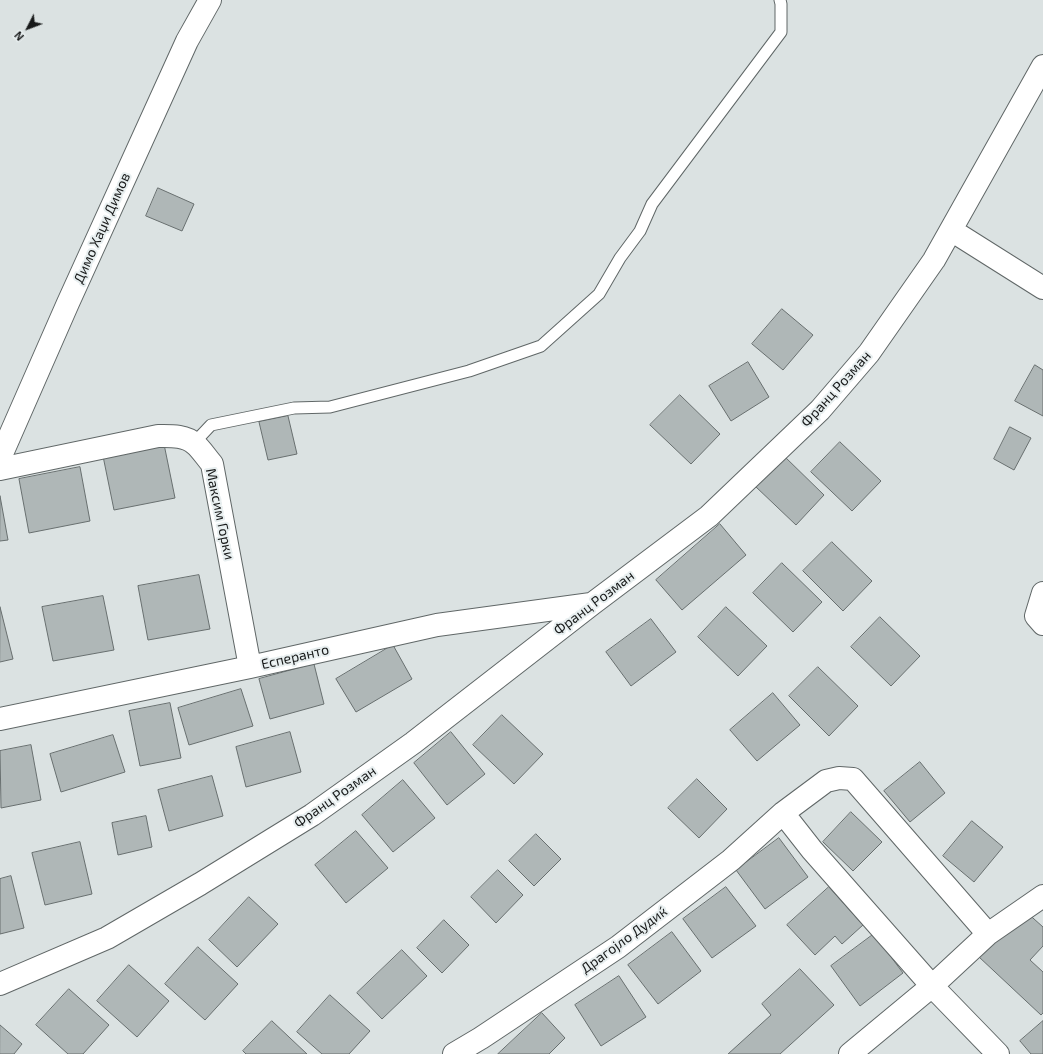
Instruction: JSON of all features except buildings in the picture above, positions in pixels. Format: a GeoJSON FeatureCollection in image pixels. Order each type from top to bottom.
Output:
{"type":"FeatureCollection","features":[{"type":"Feature","properties":{"kind":"street","name":"Димо Хаџи Димов"},"geometry":{"type":"LineString","coordinates":[[0,458],[68,303],[187,41],[210,0]]}},
{"type":"Feature","properties":{"kind":"street","name":"Франц Розман"},"geometry":{"type":"LineString","coordinates":[[0,984],[107,938],[200,884],[312,815],[413,743],[592,604],[709,516],[820,410],[870,353],[934,260],[951,230],[1036,96],[1043,66]]}},
{"type":"Feature","properties":{"kind":"street"},"geometry":{"type":"LineString","coordinates":[[951,230],[1043,288]]}},
{"type":"Feature","properties":{"kind":"street"},"geometry":{"type":"LineString","coordinates":[[0,469],[158,436],[172,436],[194,443]]}},
{"type":"Feature","properties":{"kind":"street","name":"Максим Горки"},"geometry":{"type":"LineString","coordinates":[[194,443],[212,464],[250,667]]}},
{"type":"Feature","properties":{"kind":"street"},"geometry":{"type":"LineString","coordinates":[[1040,620],[1043,593]]}},
{"type":"Feature","properties":{"kind":"street","name":"Есперанто"},"geometry":{"type":"LineString","coordinates":[[0,719],[250,667],[437,625],[592,604]]}},
{"type":"Feature","properties":{"kind":"street","name":"Драгојло Дудиќ"},"geometry":{"type":"LineString","coordinates":[[454,1054],[487,1034],[618,947],[731,860],[784,813],[826,781],[839,778],[853,779],[988,934]]}},
{"type":"Feature","properties":{"kind":"street"},"geometry":{"type":"LineString","coordinates":[[784,813],[812,850],[932,986],[998,1054]]}},
{"type":"Feature","properties":{"kind":"street"},"geometry":{"type":"LineString","coordinates":[[850,1054],[932,986],[988,934],[1043,896]]}},
{"type":"Feature","properties":{"kind":"lane"},"geometry":{"type":"LineString","coordinates":[[194,443],[211,425],[294,408],[330,407],[468,371],[541,346],[599,294],[620,258],[640,231],[652,204],[780,32],[780,0]]}}]}
